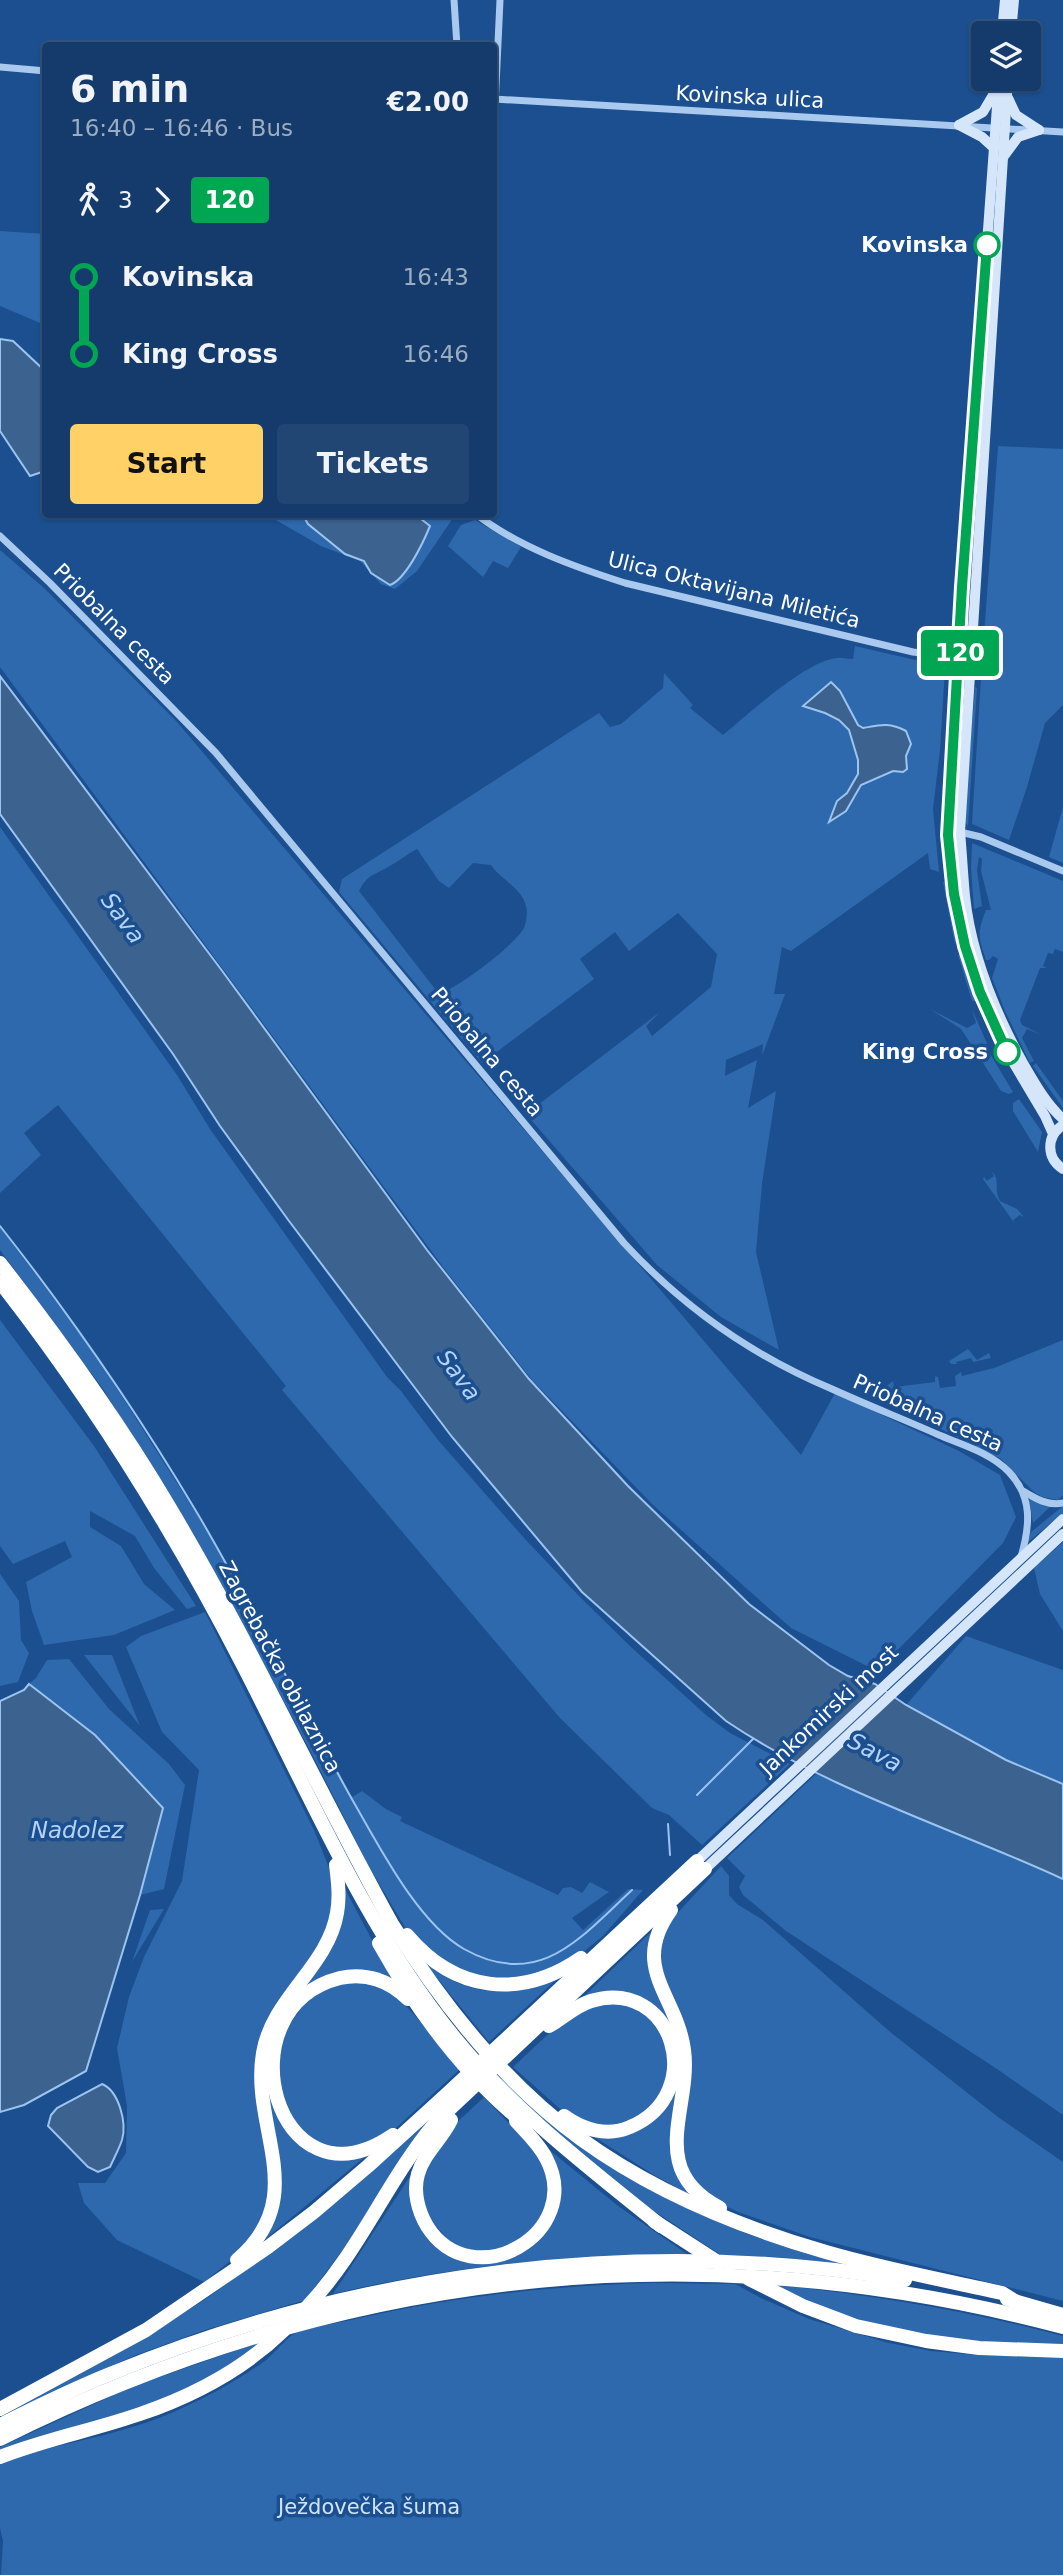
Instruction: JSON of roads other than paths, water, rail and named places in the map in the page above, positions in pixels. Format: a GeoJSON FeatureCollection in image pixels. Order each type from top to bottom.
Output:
{"type":"FeatureCollection","features":[{"type":"Feature","properties":{"kind":"highway","name":"Zagrebačka obilaznica"},"geometry":{"type":"LineString","coordinates":[[0,1263],[99,1397],[167,1503],[238,1628],[339,1825],[392,1924],[418,1966],[451,2036]]}},
{"type":"Feature","properties":{"kind":"highway","name":"Zagrebačka obilaznica"},"geometry":{"type":"LineString","coordinates":[[0,1283],[83,1394],[157,1511],[227,1635],[341,1859],[425,1999],[451,2036],[522,2088]]}},
{"type":"Feature","properties":{"kind":"highway"},"geometry":{"type":"LineString","coordinates":[[307,1791],[310,1806],[336,1865],[401,1981],[451,2036],[547,2159],[553,2182],[553,2202],[545,2223],[531,2239],[513,2251],[486,2258],[465,2255],[445,2246],[430,2231],[421,2214],[416,2191],[418,2175],[432,2146],[451,2120]]}},
{"type":"Feature","properties":{"kind":"highway"},"geometry":{"type":"LineString","coordinates":[[339,1825],[407,1936],[438,1965],[467,1979],[496,1985],[526,1983],[568,1967],[631,1931]]}},
{"type":"Feature","properties":{"kind":"highway"},"geometry":{"type":"LineString","coordinates":[[190,2302],[196,2291],[249,2249],[267,2220],[273,2202],[276,2174],[262,2085],[263,2052],[271,2024],[318,1956],[332,1930],[339,1900],[336,1865]]}},
{"type":"Feature","properties":{"kind":"highway"},"geometry":{"type":"LineString","coordinates":[[0,2409],[101,2356],[190,2302],[314,2212],[700,1868]]}},
{"type":"Feature","properties":{"kind":"highway"},"geometry":{"type":"LineString","coordinates":[[700,1868],[662,1923],[657,1932],[654,1950],[658,1981],[681,2034],[685,2057],[683,2088],[676,2124],[676,2150],[685,2174],[702,2196],[717,2207],[752,2222],[760,2231]]}},
{"type":"Feature","properties":{"kind":"highway"},"geometry":{"type":"LineString","coordinates":[[373,2212],[385,2206],[414,2163],[451,2120],[609,1968],[631,1931]]}},
{"type":"Feature","properties":{"kind":"highway"},"geometry":{"type":"LineString","coordinates":[[0,2457],[139,2415],[192,2393],[237,2368],[279,2336],[316,2298],[344,2262],[373,2212],[418,2144],[436,2122],[631,1931]]}},
{"type":"Feature","properties":{"kind":"highway"},"geometry":{"type":"LineString","coordinates":[[405,2132],[395,2133],[368,2150],[345,2154],[320,2150],[298,2136],[284,2119],[273,2085],[272,2055],[279,2031],[292,2010],[308,1994],[326,1983],[355,1976],[374,1978],[393,1986],[451,2036]]}},
{"type":"Feature","properties":{"kind":"highway"},"geometry":{"type":"LineString","coordinates":[[522,2088],[544,2100],[576,2124],[600,2132],[619,2131],[639,2123],[659,2107],[668,2095],[675,2068],[672,2046],[660,2021],[642,2004],[621,1998],[594,2000],[578,2006],[549,2026]]}},
{"type":"Feature","properties":{"kind":"highway"},"geometry":{"type":"LineString","coordinates":[[522,2088],[581,2139],[651,2183],[709,2211],[827,2253],[1002,2293],[1015,2301]]}},
{"type":"Feature","properties":{"kind":"highway"},"geometry":{"type":"LineString","coordinates":[[507,2105],[578,2168],[666,2229],[730,2270],[803,2306],[856,2326],[926,2341],[979,2348],[1063,2351]]}},
{"type":"Feature","properties":{"kind":"highway"},"geometry":{"type":"LineString","coordinates":[[0,2425],[110,2374],[244,2326],[380,2291],[522,2270],[656,2263],[786,2266],[898,2279],[1015,2301],[1063,2315]]}},
{"type":"Feature","properties":{"kind":"highway"},"geometry":{"type":"LineString","coordinates":[[0,2439],[112,2386],[258,2335],[356,2309],[459,2290],[527,2281],[639,2274],[791,2278],[907,2292],[999,2310],[1063,2327]]}},
{"type":"Feature","properties":{"kind":"main road"},"geometry":{"type":"LineString","coordinates":[[1003,21],[1004,0]]}},
{"type":"Feature","properties":{"kind":"main road"},"geometry":{"type":"LineString","coordinates":[[1012,21],[1014,0]]}},
{"type":"Feature","properties":{"kind":"main road"},"geometry":{"type":"LineString","coordinates":[[959,125],[983,112],[996,91]]}},
{"type":"Feature","properties":{"kind":"main road"},"geometry":{"type":"LineString","coordinates":[[1002,91],[1000,128],[1003,159],[966,659],[948,835],[958,914],[972,969],[991,1019],[1017,1073],[1045,1116],[1053,1134]]}},
{"type":"Feature","properties":{"kind":"main road"},"geometry":{"type":"LineString","coordinates":[[1006,91],[1016,115],[1039,130]]}},
{"type":"Feature","properties":{"kind":"main road"},"geometry":{"type":"LineString","coordinates":[[1007,95],[994,148],[962,587],[966,659],[960,832],[969,920],[986,982],[1004,1027],[1026,1068],[1050,1105],[1063,1119]]}},
{"type":"Feature","properties":{"kind":"main road"},"geometry":{"type":"LineString","coordinates":[[959,125],[982,137],[994,148]]}},
{"type":"Feature","properties":{"kind":"main road"},"geometry":{"type":"LineString","coordinates":[[1003,159],[1018,137],[1039,130]]}},
{"type":"Feature","properties":{"kind":"main road"},"geometry":{"type":"LineString","coordinates":[[1063,1125],[1053,1134],[1049,1146],[1054,1162],[1063,1169]]}},
{"type":"Feature","properties":{"kind":"main road"},"geometry":{"type":"LineString","coordinates":[[977,1606],[1020,1557],[1063,1519]]}},
{"type":"Feature","properties":{"kind":"main road"},"geometry":{"type":"LineString","coordinates":[[977,1606],[1063,1534]]}},
{"type":"Feature","properties":{"kind":"main road","name":"Jankomirski most"},"geometry":{"type":"LineString","coordinates":[[700,1868],[711,1847],[977,1606]]}},
{"type":"Feature","properties":{"kind":"main road","name":"Jankomirski most"},"geometry":{"type":"LineString","coordinates":[[700,1868],[720,1856],[977,1606]]}},
{"type":"Feature","properties":{"kind":"street"},"geometry":{"type":"LineString","coordinates":[[454,0],[457,42]]}},
{"type":"Feature","properties":{"kind":"street"},"geometry":{"type":"LineString","coordinates":[[497,50],[500,0]]}},
{"type":"Feature","properties":{"kind":"street"},"geometry":{"type":"LineString","coordinates":[[0,67],[42,71]]}},
{"type":"Feature","properties":{"kind":"street","name":"Kovinska ulica"},"geometry":{"type":"LineString","coordinates":[[497,99],[1063,132]]}},
{"type":"Feature","properties":{"kind":"street","name":"Ulica Oktavijana Miletića"},"geometry":{"type":"LineString","coordinates":[[483,518],[535,548],[625,583],[913,652],[996,663]]}},
{"type":"Feature","properties":{"kind":"street","name":"Priobalna cesta"},"geometry":{"type":"LineString","coordinates":[[0,536],[58,591],[216,753],[650,1271],[744,1344],[829,1388],[986,1456],[1009,1472],[1023,1491],[1038,1500],[1063,1503]]}},
{"type":"Feature","properties":{"kind":"street"},"geometry":{"type":"LineString","coordinates":[[960,832],[981,837],[1063,871]]}},
{"type":"Feature","properties":{"kind":"street"},"geometry":{"type":"LineString","coordinates":[[1020,1557],[1029,1517],[1023,1491]]}},
{"type":"Feature","properties":{"kind":"water"},"geometry":{"type":"Polygon","coordinates":[[[0,339],[13,341],[42,368],[42,472],[30,476],[0,431],[0,339]]]}},
{"type":"Feature","properties":{"kind":"water"},"geometry":{"type":"Polygon","coordinates":[[[305,518],[420,518],[430,526],[408,568],[390,585],[371,573],[364,561],[345,554],[308,524],[305,518]]]}},
{"type":"Feature","properties":{"kind":"water","name":"Sava"},"geometry":{"type":"Polygon","coordinates":[[[0,676],[220,968],[427,1250],[529,1379],[628,1486],[749,1604],[829,1665],[848,1676],[875,1684],[906,1705],[1006,1760],[1063,1784],[1063,1879],[891,1807],[766,1746],[726,1721],[582,1592],[452,1437],[289,1221],[220,1126],[173,1054],[0,814],[0,676]]]}},
{"type":"Feature","properties":{"kind":"water"},"geometry":{"type":"Polygon","coordinates":[[[831,682],[840,691],[858,725],[863,728],[884,725],[900,728],[906,731],[911,744],[906,756],[907,769],[903,772],[893,771],[861,785],[846,811],[829,822],[837,801],[847,793],[858,774],[858,760],[849,730],[839,720],[803,706],[831,682]]]}},
{"type":"Feature","properties":{"kind":"water","name":"Nadolez"},"geometry":{"type":"Polygon","coordinates":[[[29,1684],[95,1735],[163,1808],[140,1895],[86,2071],[24,2105],[0,2112],[0,1701],[24,1690],[29,1684]]]}},
{"type":"Feature","properties":{"kind":"water"},"geometry":{"type":"Polygon","coordinates":[[[102,2084],[117,2100],[123,2133],[110,2167],[98,2172],[88,2167],[48,2126],[51,2115],[57,2108],[102,2084]]]}},
{"type":"Feature","properties":{"kind":"waterway"},"geometry":{"type":"LineString","coordinates":[[0,1226],[78,1330],[174,1474],[237,1582],[375,1839],[401,1882],[431,1921],[464,1949],[491,1960],[515,1964],[536,1961],[557,1953],[576,1941],[632,1890]]}},
{"type":"Feature","properties":{"kind":"waterway"},"geometry":{"type":"LineString","coordinates":[[697,1795],[753,1739]]}},
{"type":"Feature","properties":{"kind":"waterway"},"geometry":{"type":"LineString","coordinates":[[668,1824],[670,1855]]}},
{"type":"Feature","properties":{"kind":"place","name":"Kovinska"},"geometry":{"type":"Point","coordinates":[987,245]}},
{"type":"Feature","properties":{"kind":"place","name":"King Cross"},"geometry":{"type":"Point","coordinates":[1007,1052]}},
{"type":"Feature","properties":{"kind":"park label","name":"Ježdovečka šuma"},"geometry":{"type":"Point","coordinates":[369,2507]}}]}
